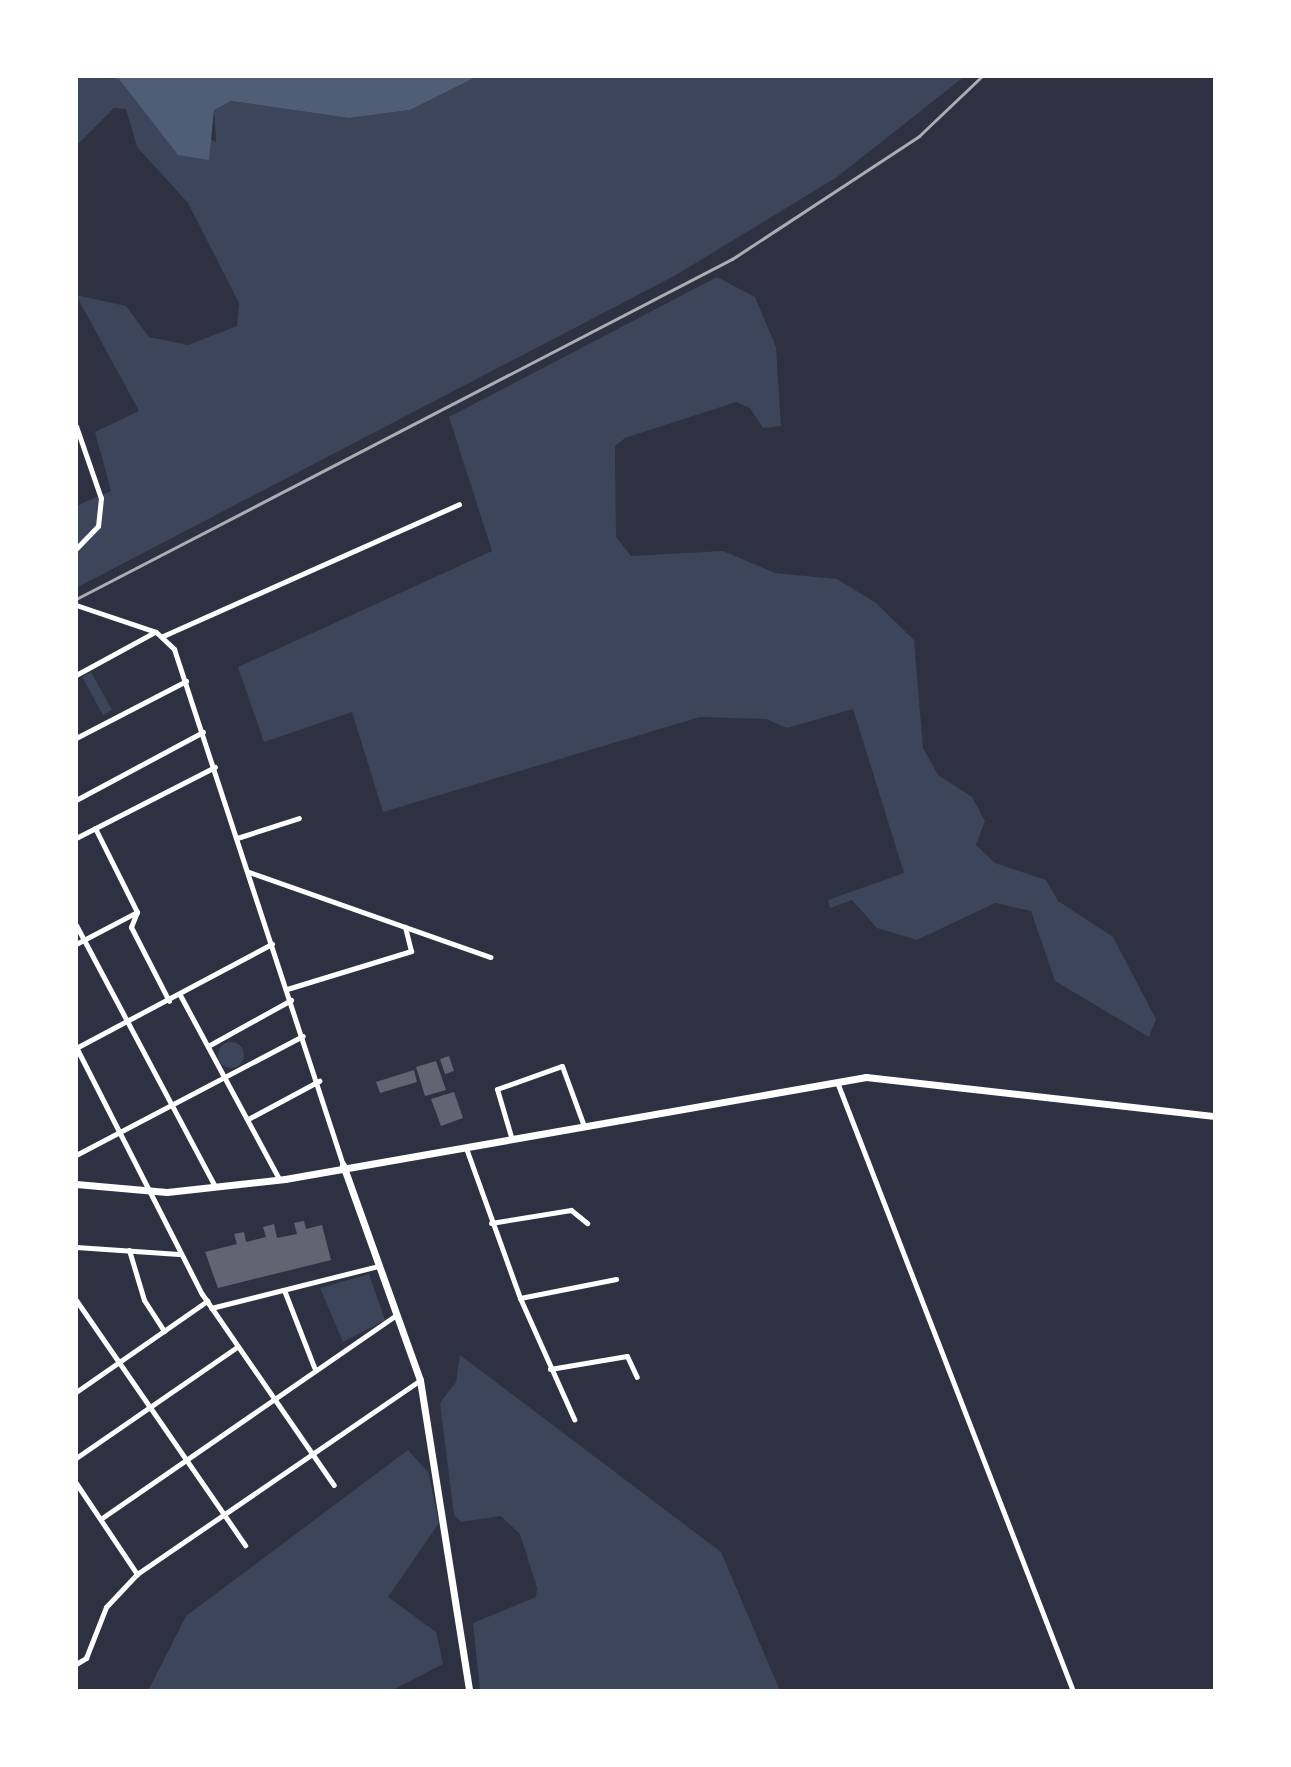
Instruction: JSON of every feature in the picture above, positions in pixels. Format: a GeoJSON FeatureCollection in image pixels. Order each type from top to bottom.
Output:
{"type":"FeatureCollection","features":[{"type":"Feature","properties":{"kind":"main road"},"geometry":{"type":"LineString","coordinates":[[76,1184],[150,1191],[279,1179],[343,1165],[466,1148],[837,1082],[894,1079],[1215,1116]]}},
{"type":"Feature","properties":{"kind":"main road"},"geometry":{"type":"LineString","coordinates":[[343,1165],[420,1380],[469,1691]]}},
{"type":"Feature","properties":{"kind":"street"},"geometry":{"type":"LineString","coordinates":[[76,426],[101,498],[98,526],[76,549]]}},
{"type":"Feature","properties":{"kind":"street"},"geometry":{"type":"LineString","coordinates":[[163,636],[459,504]]}},
{"type":"Feature","properties":{"kind":"street"},"geometry":{"type":"LineString","coordinates":[[76,605],[163,636],[186,681],[319,1081],[343,1165]]}},
{"type":"Feature","properties":{"kind":"street"},"geometry":{"type":"LineString","coordinates":[[76,675],[156,632]]}},
{"type":"Feature","properties":{"kind":"street"},"geometry":{"type":"LineString","coordinates":[[76,738],[186,681]]}},
{"type":"Feature","properties":{"kind":"street"},"geometry":{"type":"LineString","coordinates":[[76,800],[203,732]]}},
{"type":"Feature","properties":{"kind":"street"},"geometry":{"type":"LineString","coordinates":[[76,838],[215,767]]}},
{"type":"Feature","properties":{"kind":"street"},"geometry":{"type":"LineString","coordinates":[[237,838],[299,818]]}},
{"type":"Feature","properties":{"kind":"street"},"geometry":{"type":"LineString","coordinates":[[95,828],[137,912],[131,927],[169,1001]]}},
{"type":"Feature","properties":{"kind":"street"},"geometry":{"type":"LineString","coordinates":[[248,871],[491,957]]}},
{"type":"Feature","properties":{"kind":"street"},"geometry":{"type":"LineString","coordinates":[[76,944],[137,912]]}},
{"type":"Feature","properties":{"kind":"street"},"geometry":{"type":"LineString","coordinates":[[76,925],[215,1186]]}},
{"type":"Feature","properties":{"kind":"street"},"geometry":{"type":"LineString","coordinates":[[287,989],[411,951],[405,926]]}},
{"type":"Feature","properties":{"kind":"street"},"geometry":{"type":"LineString","coordinates":[[272,944],[127,1024],[76,1048],[180,1254],[211,1308],[334,1485]]}},
{"type":"Feature","properties":{"kind":"street"},"geometry":{"type":"LineString","coordinates":[[180,995],[279,1179]]}},
{"type":"Feature","properties":{"kind":"street"},"geometry":{"type":"LineString","coordinates":[[208,1046],[291,1000]]}},
{"type":"Feature","properties":{"kind":"street"},"geometry":{"type":"LineString","coordinates":[[76,1155],[303,1036]]}},
{"type":"Feature","properties":{"kind":"street"},"geometry":{"type":"LineString","coordinates":[[512,1140],[497,1089],[562,1066],[584,1126]]}},
{"type":"Feature","properties":{"kind":"street"},"geometry":{"type":"LineString","coordinates":[[248,1119],[319,1081]]}},
{"type":"Feature","properties":{"kind":"street"},"geometry":{"type":"LineString","coordinates":[[837,1082],[1073,1691]]}},
{"type":"Feature","properties":{"kind":"street"},"geometry":{"type":"LineString","coordinates":[[466,1148],[520,1298],[574,1419]]}},
{"type":"Feature","properties":{"kind":"street"},"geometry":{"type":"LineString","coordinates":[[491,1223],[571,1210],[587,1223]]}},
{"type":"Feature","properties":{"kind":"street"},"geometry":{"type":"LineString","coordinates":[[76,1247],[180,1254]]}},
{"type":"Feature","properties":{"kind":"street"},"geometry":{"type":"LineString","coordinates":[[129,1250],[144,1300],[164,1331]]}},
{"type":"Feature","properties":{"kind":"street"},"geometry":{"type":"LineString","coordinates":[[211,1308],[378,1266]]}},
{"type":"Feature","properties":{"kind":"street"},"geometry":{"type":"LineString","coordinates":[[520,1298],[616,1279]]}},
{"type":"Feature","properties":{"kind":"street"},"geometry":{"type":"LineString","coordinates":[[284,1290],[314,1368]]}},
{"type":"Feature","properties":{"kind":"street"},"geometry":{"type":"LineString","coordinates":[[76,1300],[245,1545]]}},
{"type":"Feature","properties":{"kind":"street"},"geometry":{"type":"LineString","coordinates":[[76,1392],[207,1301]]}},
{"type":"Feature","properties":{"kind":"street"},"geometry":{"type":"LineString","coordinates":[[102,1518],[314,1368],[396,1315]]}},
{"type":"Feature","properties":{"kind":"street"},"geometry":{"type":"LineString","coordinates":[[76,1458],[237,1347]]}},
{"type":"Feature","properties":{"kind":"street"},"geometry":{"type":"LineString","coordinates":[[550,1369],[627,1356],[637,1377]]}},
{"type":"Feature","properties":{"kind":"street"},"geometry":{"type":"LineString","coordinates":[[76,1664],[86,1658],[106,1607],[137,1574],[420,1380]]}},
{"type":"Feature","properties":{"kind":"street"},"geometry":{"type":"LineString","coordinates":[[76,1483],[137,1574]]}},
{"type":"Feature","properties":{"kind":"shaded area"},"geometry":{"type":"Polygon","coordinates":[[[76,76],[119,79],[139,101],[216,142],[214,110],[231,101],[349,118],[410,110],[478,76],[965,76],[837,177],[676,275],[76,588],[76,506],[111,491],[95,432],[139,411],[76,295],[126,306],[149,337],[188,345],[237,326],[239,303],[188,203],[137,147],[126,109],[114,108],[76,146],[76,76]]]}},
{"type":"Feature","properties":{"kind":"shaded area"},"geometry":{"type":"Polygon","coordinates":[[[94,76],[478,76],[410,110],[349,118],[231,101],[214,110],[209,160],[178,155],[119,79],[94,76]]]}},
{"type":"Feature","properties":{"kind":"shaded area"},"geometry":{"type":"Polygon","coordinates":[[[717,277],[755,297],[776,347],[781,426],[763,428],[750,408],[736,402],[625,438],[615,446],[616,537],[631,556],[723,551],[775,573],[837,579],[876,603],[914,640],[923,748],[938,775],[972,797],[985,821],[976,845],[995,863],[1046,880],[1058,901],[1113,937],[1156,1019],[1149,1037],[1055,981],[1031,911],[995,903],[917,940],[877,928],[852,900],[830,908],[828,900],[904,873],[853,709],[787,728],[766,719],[700,717],[383,812],[352,712],[264,742],[238,667],[492,551],[449,417],[717,277]]]}},
{"type":"Feature","properties":{"kind":"shaded area"},"geometry":{"type":"Polygon","coordinates":[[[91,672],[112,710],[103,715],[82,677],[91,672]]]}},
{"type":"Feature","properties":{"kind":"shaded area"},"geometry":{"type":"Polygon","coordinates":[[[231,1042],[240,1046],[244,1055],[240,1064],[231,1068],[222,1064],[218,1055],[222,1046],[231,1042]]]}},
{"type":"Feature","properties":{"kind":"shaded area"},"geometry":{"type":"Polygon","coordinates":[[[369,1274],[385,1320],[343,1342],[320,1288],[369,1274]]]}},
{"type":"Feature","properties":{"kind":"shaded area"},"geometry":{"type":"Polygon","coordinates":[[[460,1355],[721,1552],[780,1691],[480,1691],[473,1623],[536,1597],[537,1588],[520,1534],[501,1516],[461,1522],[454,1515],[440,1403],[456,1382],[460,1355]]]}},
{"type":"Feature","properties":{"kind":"shaded area"},"geometry":{"type":"Polygon","coordinates":[[[408,1450],[428,1472],[439,1523],[388,1597],[436,1632],[443,1664],[391,1691],[148,1691],[186,1616],[408,1450]]]}},
{"type":"Feature","properties":{"kind":"building"},"geometry":{"type":"Polygon","coordinates":[[[449,1056],[454,1071],[445,1074],[440,1059],[449,1056]]]}},
{"type":"Feature","properties":{"kind":"building"},"geometry":{"type":"Polygon","coordinates":[[[436,1061],[446,1090],[425,1096],[416,1067],[436,1061]]]}},
{"type":"Feature","properties":{"kind":"building"},"geometry":{"type":"Polygon","coordinates":[[[414,1070],[417,1082],[380,1093],[376,1082],[414,1070]]]}},
{"type":"Feature","properties":{"kind":"building"},"geometry":{"type":"Polygon","coordinates":[[[454,1092],[463,1118],[441,1126],[431,1099],[454,1092]]]}},
{"type":"Feature","properties":{"kind":"building"},"geometry":{"type":"Polygon","coordinates":[[[304,1221],[306,1229],[322,1225],[331,1260],[218,1288],[205,1252],[237,1244],[234,1234],[244,1232],[246,1242],[266,1237],[263,1227],[274,1224],[277,1238],[297,1234],[294,1223],[304,1221]]]}},
{"type":"Feature","properties":{"kind":"railway"},"geometry":{"type":"LineString","coordinates":[[76,599],[732,259],[919,136],[982,76]]}}]}
